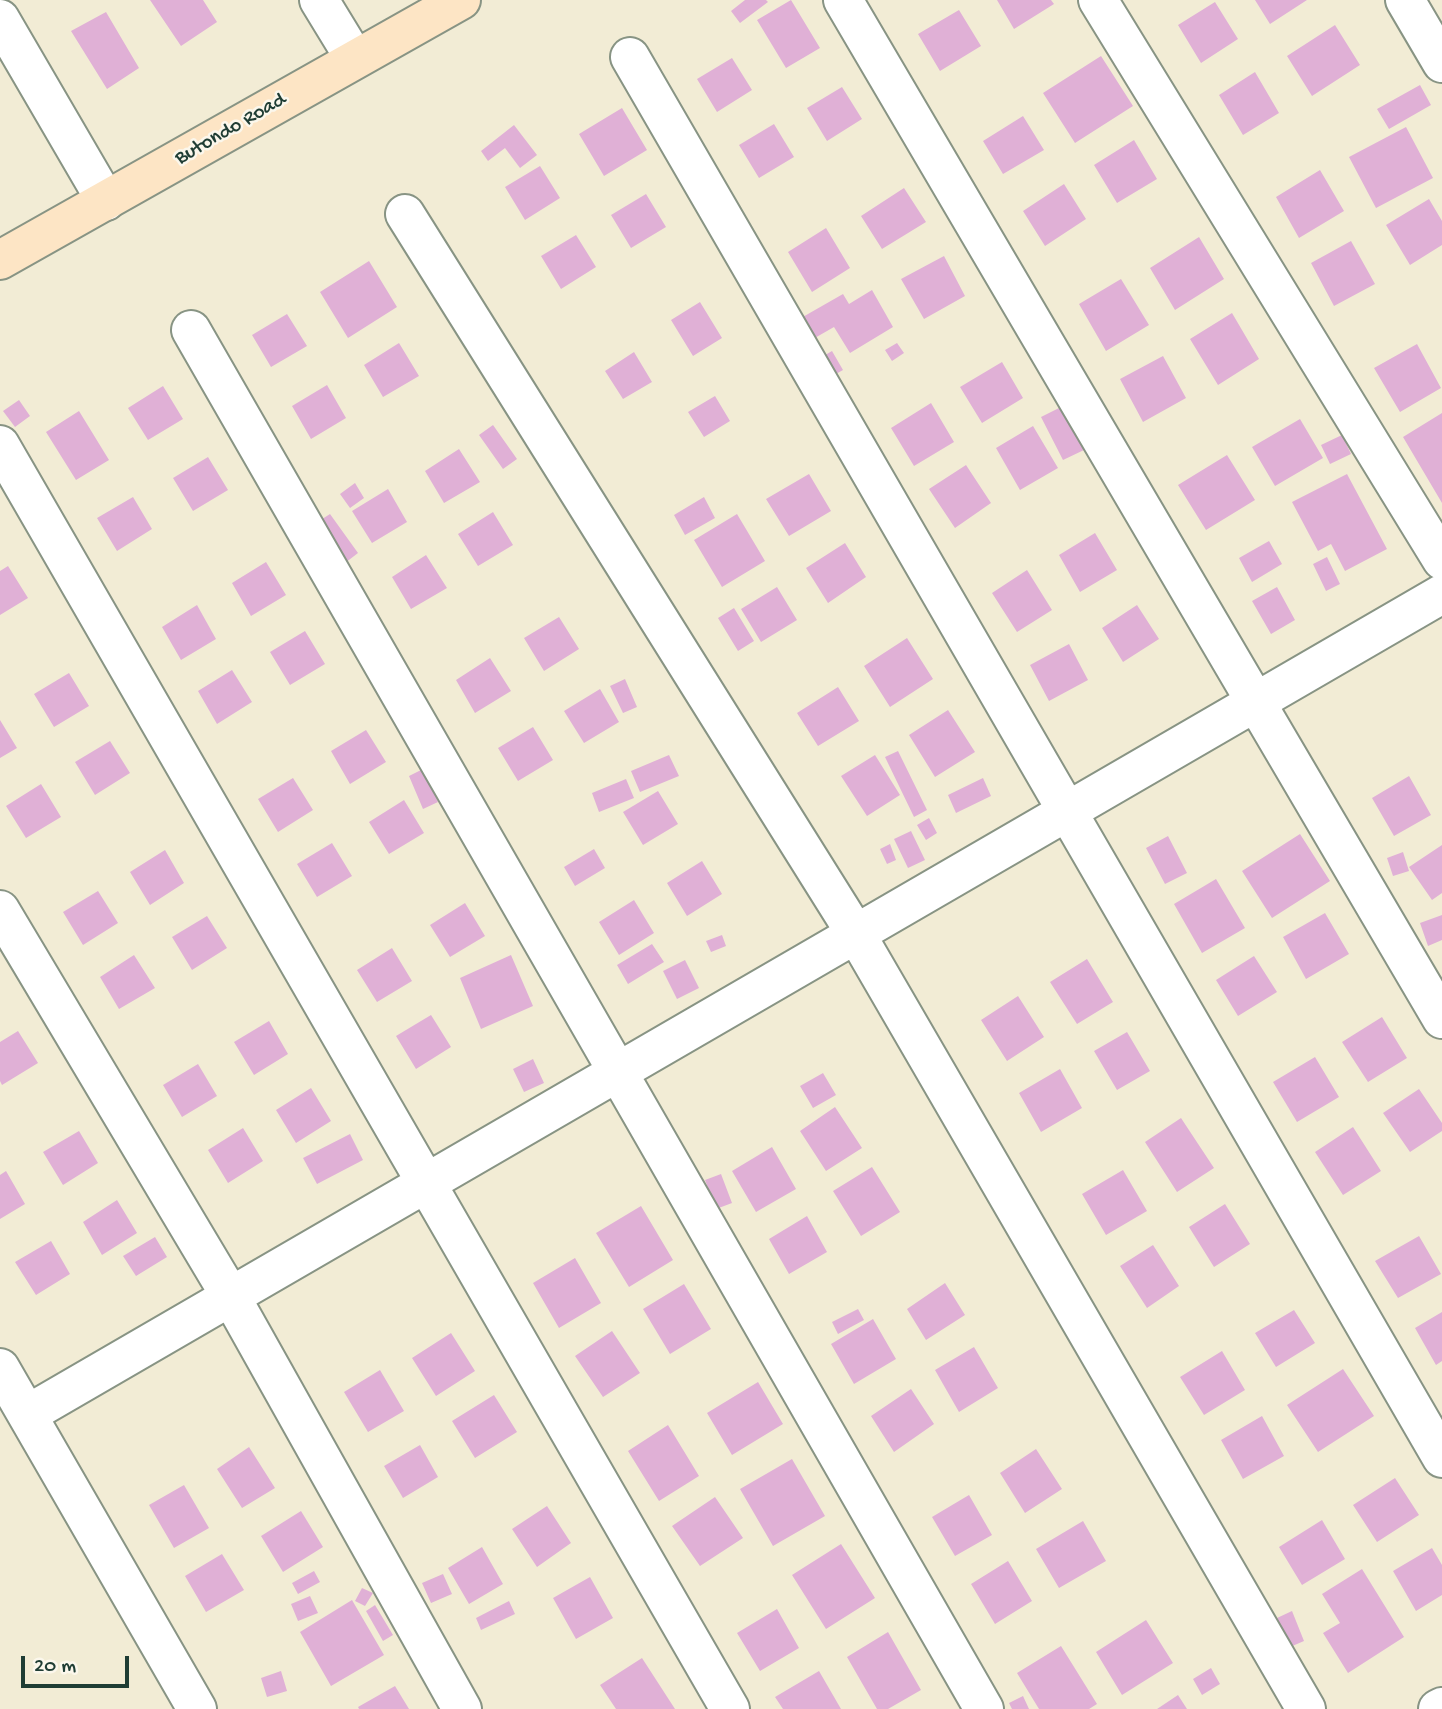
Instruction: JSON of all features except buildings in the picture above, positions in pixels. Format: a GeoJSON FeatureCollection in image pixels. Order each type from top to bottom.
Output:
{"type":"FeatureCollection","features":[{"type":"Feature","properties":{"kind":"street"},"geometry":{"type":"LineString","coordinates":[[319,0],[355,59]]}},
{"type":"Feature","properties":{"kind":"street","name":"Butondo Road"},"geometry":{"type":"LineString","coordinates":[[0,260],[461,0]]}},
{"type":"Feature","properties":{"kind":"street"},"geometry":{"type":"LineString","coordinates":[[843,0],[1442,1019]]}},
{"type":"Feature","properties":{"kind":"street"},"geometry":{"type":"LineString","coordinates":[[1098,0],[1442,560]]}},
{"type":"Feature","properties":{"kind":"street"},"geometry":{"type":"LineString","coordinates":[[1405,0],[1442,63]]}},
{"type":"Feature","properties":{"kind":"street"},"geometry":{"type":"LineString","coordinates":[[0,19],[106,201]]}},
{"type":"Feature","properties":{"kind":"street"},"geometry":{"type":"LineString","coordinates":[[630,57],[1442,1458]]}},
{"type":"Feature","properties":{"kind":"street"},"geometry":{"type":"LineString","coordinates":[[405,214],[856,934],[1306,1709]]}},
{"type":"Feature","properties":{"kind":"street"},"geometry":{"type":"LineString","coordinates":[[191,330],[984,1709]]}},
{"type":"Feature","properties":{"kind":"street"},"geometry":{"type":"LineString","coordinates":[[0,446],[730,1709]]}},
{"type":"Feature","properties":{"kind":"street"},"geometry":{"type":"LineString","coordinates":[[27,1415],[1442,594]]}},
{"type":"Feature","properties":{"kind":"street"},"geometry":{"type":"LineString","coordinates":[[0,910],[231,1297],[462,1709]]}},
{"type":"Feature","properties":{"kind":"street"},"geometry":{"type":"LineString","coordinates":[[0,1368],[197,1709]]}}]}
